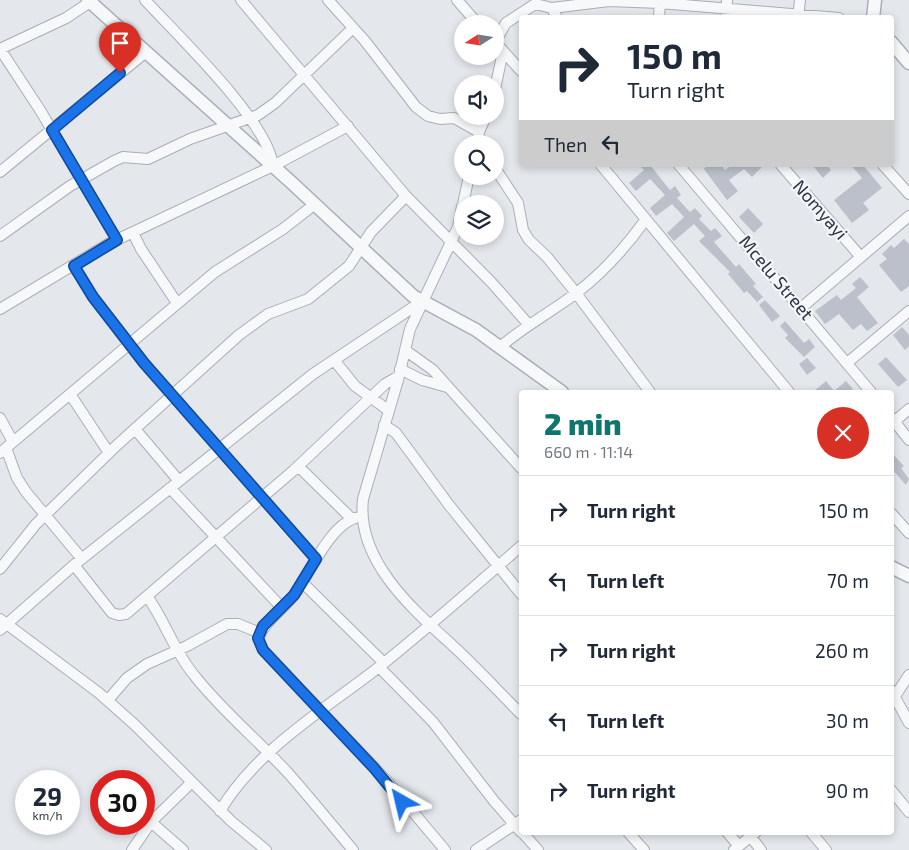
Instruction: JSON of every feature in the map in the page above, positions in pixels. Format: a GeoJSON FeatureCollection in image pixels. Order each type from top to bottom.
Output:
{"type":"FeatureCollection","features":[{"type":"Feature","properties":{"kind":"street"},"geometry":{"type":"LineString","coordinates":[[145,0],[227,88],[250,118],[272,154],[273,166]]}},
{"type":"Feature","properties":{"kind":"street"},"geometry":{"type":"LineString","coordinates":[[242,0],[406,196],[452,241],[529,325]]}},
{"type":"Feature","properties":{"kind":"street"},"geometry":{"type":"LineString","coordinates":[[328,0],[353,28],[416,107],[428,116],[440,119],[454,118],[479,132]]}},
{"type":"Feature","properties":{"kind":"street"},"geometry":{"type":"LineString","coordinates":[[457,0],[470,15]]}},
{"type":"Feature","properties":{"kind":"street"},"geometry":{"type":"LineString","coordinates":[[799,15],[800,0]]}},
{"type":"Feature","properties":{"kind":"street"},"geometry":{"type":"LineString","coordinates":[[873,15],[875,0]]}},
{"type":"Feature","properties":{"kind":"street"},"geometry":{"type":"LineString","coordinates":[[117,240],[52,130],[0,49],[66,18],[90,1],[273,166],[413,296],[476,330],[556,390]]}},
{"type":"Feature","properties":{"kind":"street"},"geometry":{"type":"LineString","coordinates":[[504,26],[506,23],[535,4],[552,8],[609,1],[660,1],[789,15]]}},
{"type":"Feature","properties":{"kind":"street"},"geometry":{"type":"LineString","coordinates":[[659,15],[660,1]]}},
{"type":"Feature","properties":{"kind":"street"},"geometry":{"type":"LineString","coordinates":[[552,8],[556,15]]}},
{"type":"Feature","properties":{"kind":"street"},"geometry":{"type":"LineString","coordinates":[[0,236],[19,220],[123,157],[148,159],[190,139],[229,127],[250,118],[275,103],[353,28]]}},
{"type":"Feature","properties":{"kind":"street"},"geometry":{"type":"LineString","coordinates":[[894,46],[909,63]]}},
{"type":"Feature","properties":{"kind":"street"},"geometry":{"type":"LineString","coordinates":[[0,172],[146,52]]}},
{"type":"Feature","properties":{"kind":"street"},"geometry":{"type":"LineString","coordinates":[[504,52],[519,69]]}},
{"type":"Feature","properties":{"kind":"street"},"geometry":{"type":"LineString","coordinates":[[478,135],[482,125]]}},
{"type":"Feature","properties":{"kind":"street"},"geometry":{"type":"LineString","coordinates":[[0,309],[117,240],[273,166],[348,126]]}},
{"type":"Feature","properties":{"kind":"street"},"geometry":{"type":"LineString","coordinates":[[603,167],[787,390]]}},
{"type":"Feature","properties":{"kind":"street","name":"Mcelu Street"},"geometry":{"type":"LineString","coordinates":[[681,167],[869,390]]}},
{"type":"Feature","properties":{"kind":"street","name":"Nomyayi"},"geometry":{"type":"LineString","coordinates":[[782,167],[860,256]]}},
{"type":"Feature","properties":{"kind":"street"},"geometry":{"type":"LineString","coordinates":[[885,167],[909,194]]}},
{"type":"Feature","properties":{"kind":"street"},"geometry":{"type":"LineString","coordinates":[[504,182],[518,203],[523,230],[528,240],[547,257],[576,293],[649,390]]}},
{"type":"Feature","properties":{"kind":"street"},"geometry":{"type":"LineString","coordinates":[[0,569],[45,515],[109,453],[239,334],[268,314],[308,299],[350,266],[371,232],[406,196]]}},
{"type":"Feature","properties":{"kind":"street"},"geometry":{"type":"LineString","coordinates":[[6,448],[215,272],[283,229],[314,204]]}},
{"type":"Feature","properties":{"kind":"street"},"geometry":{"type":"LineString","coordinates":[[801,308],[909,216]]}},
{"type":"Feature","properties":{"kind":"street"},"geometry":{"type":"LineString","coordinates":[[500,347],[576,293],[628,245],[646,219]]}},
{"type":"Feature","properties":{"kind":"street"},"geometry":{"type":"LineString","coordinates":[[133,233],[141,249],[178,303]]}},
{"type":"Feature","properties":{"kind":"street"},"geometry":{"type":"LineString","coordinates":[[445,850],[387,781],[263,650],[258,638],[263,626],[294,595],[316,559],[356,518],[400,372],[410,329],[454,236]]}},
{"type":"Feature","properties":{"kind":"street"},"geometry":{"type":"LineString","coordinates":[[74,266],[93,297],[129,343],[261,499],[316,559]]}},
{"type":"Feature","properties":{"kind":"street"},"geometry":{"type":"LineString","coordinates":[[266,850],[220,810],[108,700],[2,624],[313,374],[422,301]]}},
{"type":"Feature","properties":{"kind":"street"},"geometry":{"type":"LineString","coordinates":[[847,363],[909,311]]}},
{"type":"Feature","properties":{"kind":"street"},"geometry":{"type":"LineString","coordinates":[[405,350],[433,370],[519,466]]}},
{"type":"Feature","properties":{"kind":"street"},"geometry":{"type":"LineString","coordinates":[[334,360],[355,386],[388,410]]}},
{"type":"Feature","properties":{"kind":"street"},"geometry":{"type":"LineString","coordinates":[[400,372],[448,388]]}},
{"type":"Feature","properties":{"kind":"street"},"geometry":{"type":"LineString","coordinates":[[0,418],[6,448],[17,478],[45,515],[112,613],[119,615],[126,614],[214,537],[261,499],[400,372]]}},
{"type":"Feature","properties":{"kind":"street"},"geometry":{"type":"LineString","coordinates":[[70,394],[109,453]]}},
{"type":"Feature","properties":{"kind":"street"},"geometry":{"type":"LineString","coordinates":[[894,418],[909,409]]}},
{"type":"Feature","properties":{"kind":"street"},"geometry":{"type":"LineString","coordinates":[[894,420],[909,440]]}},
{"type":"Feature","properties":{"kind":"street"},"geometry":{"type":"LineString","coordinates":[[384,425],[396,433],[519,592]]}},
{"type":"Feature","properties":{"kind":"street"},"geometry":{"type":"LineString","coordinates":[[135,429],[179,481]]}},
{"type":"Feature","properties":{"kind":"street"},"geometry":{"type":"LineString","coordinates":[[298,466],[356,518],[384,575],[429,626],[450,643],[519,712]]}},
{"type":"Feature","properties":{"kind":"street"},"geometry":{"type":"LineString","coordinates":[[170,488],[282,608]]}},
{"type":"Feature","properties":{"kind":"street"},"geometry":{"type":"LineString","coordinates":[[894,516],[909,533]]}},
{"type":"Feature","properties":{"kind":"street"},"geometry":{"type":"LineString","coordinates":[[220,810],[234,788],[284,739],[382,665],[519,548]]}},
{"type":"Feature","properties":{"kind":"street"},"geometry":{"type":"LineString","coordinates":[[894,568],[909,576]]}},
{"type":"Feature","properties":{"kind":"street"},"geometry":{"type":"LineString","coordinates":[[302,582],[382,665],[433,722],[519,826]]}},
{"type":"Feature","properties":{"kind":"street"},"geometry":{"type":"LineString","coordinates":[[147,596],[156,608],[177,652],[224,710],[288,774],[353,850]]}},
{"type":"Feature","properties":{"kind":"street"},"geometry":{"type":"LineString","coordinates":[[108,700],[127,678],[147,664],[177,652],[227,624],[238,624],[260,633]]}},
{"type":"Feature","properties":{"kind":"street"},"geometry":{"type":"LineString","coordinates":[[894,695],[909,675]]}},
{"type":"Feature","properties":{"kind":"street"},"geometry":{"type":"LineString","coordinates":[[894,698],[909,723]]}},
{"type":"Feature","properties":{"kind":"street"},"geometry":{"type":"LineString","coordinates":[[155,818],[192,782]]}},
{"type":"Feature","properties":{"kind":"street"},"geometry":{"type":"LineString","coordinates":[[894,794],[909,812]]}},
{"type":"Feature","properties":{"kind":"street"},"geometry":{"type":"LineString","coordinates":[[155,826],[183,850]]}},
{"type":"Feature","properties":{"kind":"street"},"geometry":{"type":"LineString","coordinates":[[476,850],[519,828]]}},
{"type":"Feature","properties":{"kind":"street"},"geometry":{"type":"LineString","coordinates":[[132,850],[142,835]]}},
{"type":"Feature","properties":{"kind":"street"},"geometry":{"type":"LineString","coordinates":[[526,835],[538,850]]}},
{"type":"Feature","properties":{"kind":"street"},"geometry":{"type":"LineString","coordinates":[[631,835],[644,850]]}},
{"type":"Feature","properties":{"kind":"street"},"geometry":{"type":"LineString","coordinates":[[729,835],[736,848],[754,835],[761,850]]}},
{"type":"Feature","properties":{"kind":"street"},"geometry":{"type":"LineString","coordinates":[[814,835],[826,850]]}},
{"type":"Feature","properties":{"kind":"building"},"geometry":{"type":"Polygon","coordinates":[[[641,167],[652,167],[670,190],[675,186],[681,195],[677,198],[690,212],[695,208],[702,216],[699,219],[711,231],[715,228],[722,236],[714,242],[736,267],[739,264],[756,284],[753,286],[763,297],[757,302],[747,291],[744,293],[728,274],[730,272],[699,241],[705,236],[694,224],[674,241],[667,233],[684,217],[672,204],[656,216],[650,208],[665,195],[650,179],[636,191],[629,183],[644,170],[641,167]]]}},
{"type":"Feature","properties":{"kind":"building"},"geometry":{"type":"Polygon","coordinates":[[[706,167],[723,167],[725,170],[729,167],[762,167],[752,177],[744,169],[729,180],[738,191],[727,200],[704,169],[706,167]]]}},
{"type":"Feature","properties":{"kind":"building"},"geometry":{"type":"Polygon","coordinates":[[[814,167],[829,167],[831,170],[823,178],[814,167]]]}},
{"type":"Feature","properties":{"kind":"building"},"geometry":{"type":"Polygon","coordinates":[[[853,167],[865,167],[882,188],[863,203],[869,210],[852,223],[834,200],[862,178],[853,167]]]}},
{"type":"Feature","properties":{"kind":"building"},"geometry":{"type":"Polygon","coordinates":[[[748,208],[763,224],[754,233],[739,217],[748,208]]]}},
{"type":"Feature","properties":{"kind":"building"},"geometry":{"type":"Polygon","coordinates":[[[904,239],[909,244],[909,286],[901,292],[879,265],[887,259],[882,254],[891,245],[894,248],[904,239]]]}},
{"type":"Feature","properties":{"kind":"building"},"geometry":{"type":"Polygon","coordinates":[[[860,277],[869,287],[857,297],[878,323],[867,331],[861,324],[853,330],[839,314],[825,324],[815,311],[837,295],[841,300],[856,288],[852,284],[860,277]]]}},
{"type":"Feature","properties":{"kind":"building"},"geometry":{"type":"Polygon","coordinates":[[[765,300],[780,316],[772,322],[759,305],[765,300]]]}},
{"type":"Feature","properties":{"kind":"building"},"geometry":{"type":"Polygon","coordinates":[[[785,321],[804,343],[809,339],[815,347],[804,357],[785,338],[788,335],[780,326],[785,321]]]}},
{"type":"Feature","properties":{"kind":"building"},"geometry":{"type":"Polygon","coordinates":[[[902,327],[909,335],[909,346],[905,350],[893,335],[902,327]]]}},
{"type":"Feature","properties":{"kind":"building"},"geometry":{"type":"Polygon","coordinates":[[[886,357],[907,380],[898,387],[878,364],[886,357]]]}},
{"type":"Feature","properties":{"kind":"building"},"geometry":{"type":"Polygon","coordinates":[[[807,358],[816,368],[807,375],[799,364],[807,358]]]}},
{"type":"Feature","properties":{"kind":"building"},"geometry":{"type":"Polygon","coordinates":[[[826,381],[833,390],[815,390],[826,381]]]}},
{"type":"Feature","properties":{"kind":"building"},"geometry":{"type":"Polygon","coordinates":[[[846,381],[853,389],[851,390],[835,390],[846,381]]]}},
{"type":"Feature","properties":{"kind":"building"},"geometry":{"type":"Polygon","coordinates":[[[894,455],[904,466],[901,468],[909,479],[906,485],[894,471],[894,455]]]}},
{"type":"Feature","properties":{"kind":"route"},"geometry":{"type":"LineString","coordinates":[[120,73],[52,130],[117,240],[74,266],[93,297],[144,363],[299,543],[316,559],[294,595],[263,626],[258,638],[263,650],[387,781],[402,802]]}}]}
